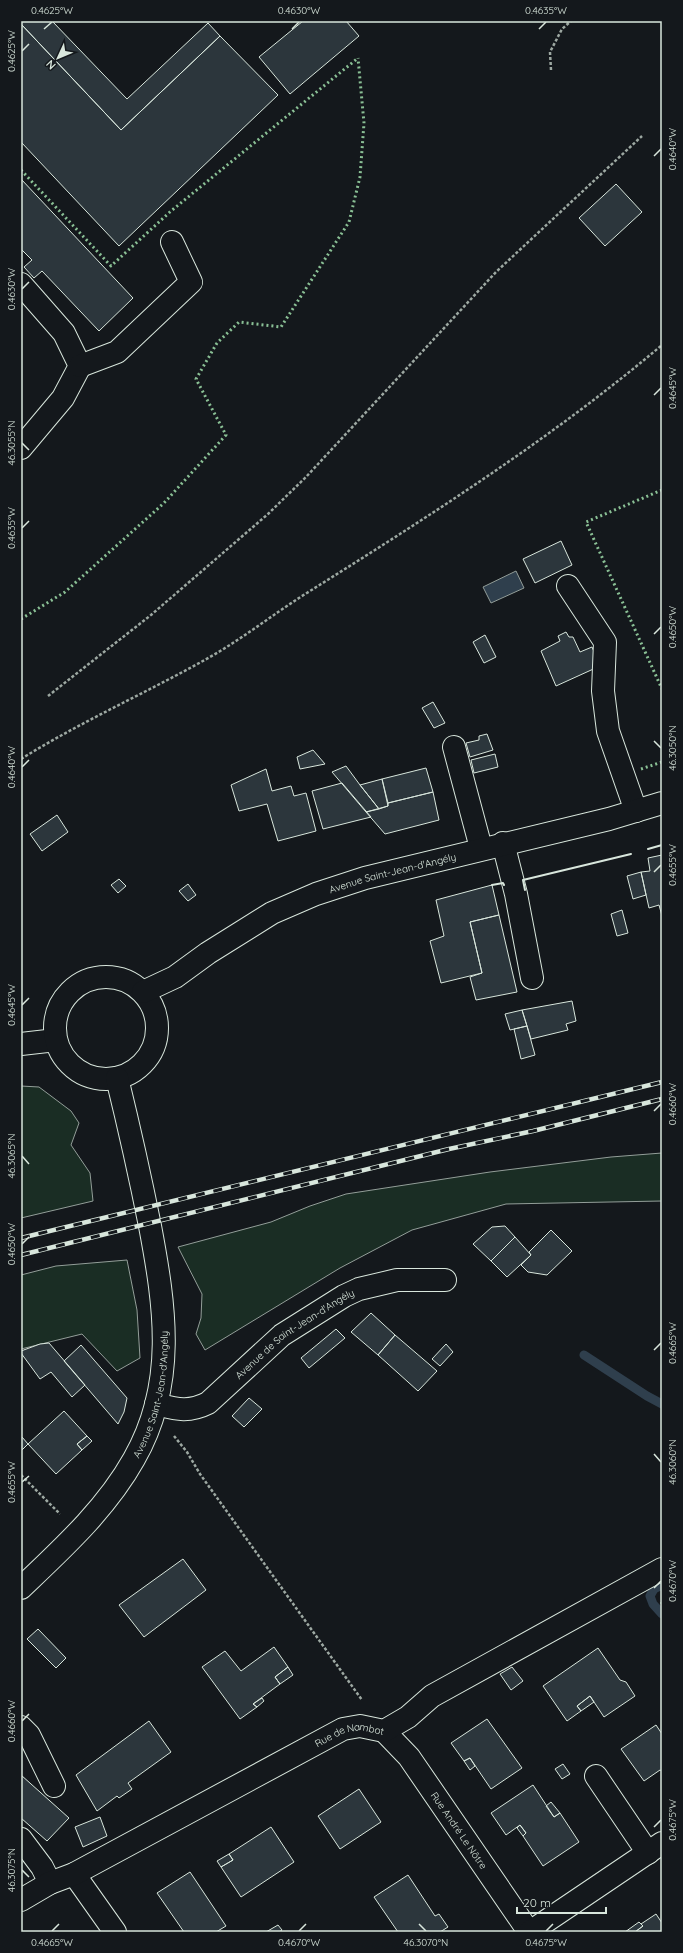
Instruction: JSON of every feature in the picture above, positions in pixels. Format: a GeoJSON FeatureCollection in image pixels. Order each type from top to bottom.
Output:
{"type":"FeatureCollection","features":[{"type":"Feature","properties":{"kind":"street"},"geometry":{"type":"LineString","coordinates":[[21,448],[63,398],[80,366],[117,352],[191,282],[172,242]]}},
{"type":"Feature","properties":{"kind":"street"},"geometry":{"type":"LineString","coordinates":[[21,284],[64,333],[80,366]]}},
{"type":"Feature","properties":{"kind":"street"},"geometry":{"type":"LineString","coordinates":[[568,586],[605,642],[603,691],[608,730],[636,810]]}},
{"type":"Feature","properties":{"kind":"street"},"geometry":{"type":"LineString","coordinates":[[454,747],[481,848]]}},
{"type":"Feature","properties":{"kind":"street","name":"Avenue Saint-Jean-d'Angély"},"geometry":{"type":"LineString","coordinates":[[143,992],[175,977],[208,953],[272,913],[316,894],[365,878],[481,848],[609,819],[662,803]]}},
{"type":"Feature","properties":{"kind":"street"},"geometry":{"type":"LineString","coordinates":[[503,843],[516,894],[532,978]]}},
{"type":"Feature","properties":{"kind":"street"},"geometry":{"type":"LineString","coordinates":[[108,976],[127,981],[143,992],[155,1010],[157,1032],[151,1053],[137,1069],[116,1078],[97,1078],[79,1071],[64,1058],[56,1040],[55,1021],[60,1003],[73,988],[89,979],[108,976]]}},
{"type":"Feature","properties":{"kind":"street"},"geometry":{"type":"LineString","coordinates":[[21,1044],[56,1040]]}},
{"type":"Feature","properties":{"kind":"street","name":"Avenue Saint-Jean-d'Angély"},"geometry":{"type":"LineString","coordinates":[[21,1588],[78,1532],[108,1498],[134,1458],[154,1412],[161,1386],[165,1335],[162,1291],[137,1159],[116,1078]]}},
{"type":"Feature","properties":{"kind":"street","name":"Avenue de Saint-Jean-d'Angély"},"geometry":{"type":"LineString","coordinates":[[154,1412],[176,1409],[194,1410],[208,1404],[282,1336],[344,1296],[359,1289],[397,1280],[445,1280]]}},
{"type":"Feature","properties":{"kind":"street","name":"Rue de Nambot"},"geometry":{"type":"LineString","coordinates":[[21,1900],[50,1883],[74,1874],[343,1729],[360,1726],[384,1731],[408,1717],[432,1696],[662,1569]]}},
{"type":"Feature","properties":{"kind":"street"},"geometry":{"type":"LineString","coordinates":[[21,1727],[29,1735],[54,1786]]}},
{"type":"Feature","properties":{"kind":"street","name":"Rue André Le Nôtre"},"geometry":{"type":"LineString","coordinates":[[384,1731],[409,1757],[530,1932]]}},
{"type":"Feature","properties":{"kind":"street"},"geometry":{"type":"LineString","coordinates":[[530,1932],[655,1848],[596,1776]]}},
{"type":"Feature","properties":{"kind":"street"},"geometry":{"type":"LineString","coordinates":[[21,1839],[42,1867],[50,1883]]}},
{"type":"Feature","properties":{"kind":"street"},"geometry":{"type":"LineString","coordinates":[[74,1874],[115,1932]]}},
{"type":"Feature","properties":{"kind":"path"},"geometry":{"type":"LineString","coordinates":[[551,70],[550,52],[562,29],[571,21]]}},
{"type":"Feature","properties":{"kind":"path"},"geometry":{"type":"LineString","coordinates":[[48,696],[151,615],[268,514],[306,477],[419,353],[496,272],[642,136]]}},
{"type":"Feature","properties":{"kind":"path"},"geometry":{"type":"LineString","coordinates":[[21,759],[156,687],[234,642],[296,600],[511,462],[566,421],[662,345]]}},
{"type":"Feature","properties":{"kind":"path"},"geometry":{"type":"LineString","coordinates":[[154,1412],[187,1452],[200,1474],[384,1731]]}},
{"type":"Feature","properties":{"kind":"path"},"geometry":{"type":"LineString","coordinates":[[21,1475],[78,1532]]}},
{"type":"Feature","properties":{"kind":"green space"},"geometry":{"type":"Polygon","coordinates":[[[21,1086],[39,1087],[71,1111],[79,1123],[71,1145],[90,1173],[93,1201],[21,1218],[21,1086]]]}},
{"type":"Feature","properties":{"kind":"green space"},"geometry":{"type":"Polygon","coordinates":[[[662,1153],[662,1201],[506,1204],[412,1230],[340,1268],[205,1350],[196,1334],[201,1318],[202,1294],[178,1247],[271,1222],[310,1206],[346,1194],[490,1172],[611,1157],[662,1153]]]}},
{"type":"Feature","properties":{"kind":"green space"},"geometry":{"type":"Polygon","coordinates":[[[127,1260],[137,1310],[140,1358],[117,1371],[82,1334],[21,1349],[21,1275],[56,1266],[127,1260]]]}},
{"type":"Feature","properties":{"kind":"water"},"geometry":{"type":"Polygon","coordinates":[[[516,571],[524,588],[491,603],[483,587],[516,571]]]}},
{"type":"Feature","properties":{"kind":"building"},"geometry":{"type":"Polygon","coordinates":[[[21,21],[52,21],[127,99],[208,23],[220,36],[121,130],[21,24],[21,21]]]}},
{"type":"Feature","properties":{"kind":"building"},"geometry":{"type":"Polygon","coordinates":[[[303,21],[346,21],[359,36],[290,94],[259,57],[303,21]]]}},
{"type":"Feature","properties":{"kind":"building"},"geometry":{"type":"Polygon","coordinates":[[[21,24],[121,130],[220,36],[278,95],[119,246],[21,142],[21,24]]]}},
{"type":"Feature","properties":{"kind":"building"},"geometry":{"type":"Polygon","coordinates":[[[21,179],[133,298],[99,331],[42,271],[34,278],[24,267],[32,260],[21,249],[21,179]]]}},
{"type":"Feature","properties":{"kind":"building"},"geometry":{"type":"Polygon","coordinates":[[[616,184],[642,212],[605,246],[579,218],[616,184]]]}},
{"type":"Feature","properties":{"kind":"building"},"geometry":{"type":"Polygon","coordinates":[[[561,541],[572,565],[535,583],[523,559],[561,541]]]}},
{"type":"Feature","properties":{"kind":"building"},"geometry":{"type":"Polygon","coordinates":[[[566,632],[569,637],[573,637],[580,652],[592,647],[600,666],[556,686],[541,651],[560,641],[558,636],[566,632]]]}},
{"type":"Feature","properties":{"kind":"building"},"geometry":{"type":"Polygon","coordinates":[[[485,635],[496,657],[484,663],[473,642],[485,635]]]}},
{"type":"Feature","properties":{"kind":"building"},"geometry":{"type":"Polygon","coordinates":[[[433,702],[445,723],[434,728],[422,708],[433,702]]]}},
{"type":"Feature","properties":{"kind":"building"},"geometry":{"type":"Polygon","coordinates":[[[487,734],[493,750],[470,757],[466,743],[479,740],[479,736],[487,734]]]}},
{"type":"Feature","properties":{"kind":"building"},"geometry":{"type":"Polygon","coordinates":[[[313,750],[325,764],[300,769],[297,757],[313,750]]]}},
{"type":"Feature","properties":{"kind":"building"},"geometry":{"type":"Polygon","coordinates":[[[495,754],[498,767],[474,773],[471,760],[495,754]]]}},
{"type":"Feature","properties":{"kind":"building"},"geometry":{"type":"Polygon","coordinates":[[[346,766],[379,809],[366,812],[332,772],[346,766]]]}},
{"type":"Feature","properties":{"kind":"building"},"geometry":{"type":"Polygon","coordinates":[[[426,768],[433,792],[388,803],[382,779],[426,768]]]}},
{"type":"Feature","properties":{"kind":"building"},"geometry":{"type":"Polygon","coordinates":[[[266,769],[272,791],[291,786],[294,796],[306,793],[316,831],[278,841],[267,804],[239,811],[231,785],[266,769]]]}},
{"type":"Feature","properties":{"kind":"building"},"geometry":{"type":"Polygon","coordinates":[[[382,779],[388,806],[379,809],[360,785],[382,779]]]}},
{"type":"Feature","properties":{"kind":"building"},"geometry":{"type":"Polygon","coordinates":[[[342,783],[371,817],[323,829],[312,791],[342,783]]]}},
{"type":"Feature","properties":{"kind":"building"},"geometry":{"type":"Polygon","coordinates":[[[433,792],[439,820],[385,834],[366,812],[388,806],[388,803],[433,792]]]}},
{"type":"Feature","properties":{"kind":"building"},"geometry":{"type":"Polygon","coordinates":[[[57,815],[68,832],[42,851],[30,834],[57,815]]]}},
{"type":"Feature","properties":{"kind":"building"},"geometry":{"type":"Polygon","coordinates":[[[662,855],[662,916],[659,905],[649,908],[641,872],[650,871],[648,858],[662,855]]]}},
{"type":"Feature","properties":{"kind":"building"},"geometry":{"type":"Polygon","coordinates":[[[641,872],[646,895],[633,899],[627,876],[641,872]]]}},
{"type":"Feature","properties":{"kind":"building"},"geometry":{"type":"Polygon","coordinates":[[[119,879],[126,886],[118,893],[111,885],[119,879]]]}},
{"type":"Feature","properties":{"kind":"building"},"geometry":{"type":"Polygon","coordinates":[[[188,884],[196,895],[188,901],[179,891],[188,884]]]}},
{"type":"Feature","properties":{"kind":"building"},"geometry":{"type":"Polygon","coordinates":[[[492,885],[499,915],[470,922],[482,973],[441,983],[430,941],[444,936],[436,900],[492,885]]]}},
{"type":"Feature","properties":{"kind":"building"},"geometry":{"type":"Polygon","coordinates":[[[622,910],[628,933],[617,936],[611,914],[622,910]]]}},
{"type":"Feature","properties":{"kind":"building"},"geometry":{"type":"Polygon","coordinates":[[[499,915],[517,992],[476,1000],[470,977],[482,973],[470,922],[499,915]]]}},
{"type":"Feature","properties":{"kind":"building"},"geometry":{"type":"Polygon","coordinates":[[[572,1001],[576,1021],[566,1024],[568,1030],[531,1039],[522,1010],[572,1001]]]}},
{"type":"Feature","properties":{"kind":"building"},"geometry":{"type":"Polygon","coordinates":[[[522,1010],[527,1026],[510,1030],[505,1014],[522,1010]]]}},
{"type":"Feature","properties":{"kind":"building"},"geometry":{"type":"Polygon","coordinates":[[[527,1026],[535,1055],[521,1059],[514,1029],[527,1026]]]}},
{"type":"Feature","properties":{"kind":"building"},"geometry":{"type":"Polygon","coordinates":[[[505,1226],[515,1237],[491,1261],[473,1244],[492,1227],[505,1226]]]}},
{"type":"Feature","properties":{"kind":"building"},"geometry":{"type":"Polygon","coordinates":[[[551,1230],[572,1251],[547,1275],[528,1272],[521,1265],[531,1255],[529,1252],[551,1230]]]}},
{"type":"Feature","properties":{"kind":"building"},"geometry":{"type":"Polygon","coordinates":[[[515,1237],[531,1255],[507,1277],[491,1261],[515,1237]]]}},
{"type":"Feature","properties":{"kind":"building"},"geometry":{"type":"Polygon","coordinates":[[[371,1313],[395,1335],[378,1355],[351,1332],[371,1313]]]}},
{"type":"Feature","properties":{"kind":"building"},"geometry":{"type":"Polygon","coordinates":[[[336,1329],[345,1338],[309,1368],[301,1358],[336,1329]]]}},
{"type":"Feature","properties":{"kind":"building"},"geometry":{"type":"Polygon","coordinates":[[[395,1335],[437,1371],[418,1391],[378,1355],[395,1335]]]}},
{"type":"Feature","properties":{"kind":"building"},"geometry":{"type":"Polygon","coordinates":[[[49,1343],[85,1385],[72,1397],[51,1372],[40,1379],[21,1353],[21,1351],[40,1344],[49,1343]]]}},
{"type":"Feature","properties":{"kind":"building"},"geometry":{"type":"Polygon","coordinates":[[[446,1344],[453,1352],[440,1366],[432,1359],[446,1344]]]}},
{"type":"Feature","properties":{"kind":"building"},"geometry":{"type":"Polygon","coordinates":[[[81,1345],[127,1398],[124,1412],[118,1424],[64,1361],[81,1345]]]}},
{"type":"Feature","properties":{"kind":"building"},"geometry":{"type":"Polygon","coordinates":[[[249,1398],[262,1409],[244,1427],[232,1416],[249,1398]]]}},
{"type":"Feature","properties":{"kind":"building"},"geometry":{"type":"Polygon","coordinates":[[[64,1411],[87,1436],[77,1444],[82,1450],[56,1474],[28,1444],[64,1411]]]}},
{"type":"Feature","properties":{"kind":"building"},"geometry":{"type":"Polygon","coordinates":[[[87,1436],[92,1441],[82,1450],[77,1444],[87,1436]]]}},
{"type":"Feature","properties":{"kind":"building"},"geometry":{"type":"Polygon","coordinates":[[[22,1437],[28,1444],[21,1451],[21,1438],[22,1437]]]}},
{"type":"Feature","properties":{"kind":"building"},"geometry":{"type":"Polygon","coordinates":[[[183,1559],[206,1590],[144,1637],[119,1605],[183,1559]]]}},
{"type":"Feature","properties":{"kind":"building"},"geometry":{"type":"Polygon","coordinates":[[[38,1629],[66,1658],[56,1668],[27,1639],[38,1629]]]}},
{"type":"Feature","properties":{"kind":"building"},"geometry":{"type":"Polygon","coordinates":[[[274,1647],[288,1667],[275,1677],[280,1684],[253,1704],[257,1707],[240,1719],[202,1667],[225,1651],[241,1671],[274,1647]]]}},
{"type":"Feature","properties":{"kind":"building"},"geometry":{"type":"Polygon","coordinates":[[[598,1648],[620,1680],[626,1682],[635,1696],[604,1717],[590,1696],[577,1706],[581,1711],[567,1721],[543,1686],[598,1648]]]}},
{"type":"Feature","properties":{"kind":"building"},"geometry":{"type":"Polygon","coordinates":[[[288,1667],[293,1675],[280,1684],[275,1677],[288,1667]]]}},
{"type":"Feature","properties":{"kind":"building"},"geometry":{"type":"Polygon","coordinates":[[[512,1667],[523,1681],[511,1690],[500,1674],[512,1667]]]}},
{"type":"Feature","properties":{"kind":"building"},"geometry":{"type":"Polygon","coordinates":[[[590,1696],[594,1702],[581,1711],[577,1706],[590,1696]]]}},
{"type":"Feature","properties":{"kind":"building"},"geometry":{"type":"Polygon","coordinates":[[[262,1698],[264,1701],[257,1707],[253,1704],[262,1698]]]}},
{"type":"Feature","properties":{"kind":"building"},"geometry":{"type":"Polygon","coordinates":[[[487,1719],[522,1768],[491,1789],[470,1758],[464,1761],[451,1743],[487,1719]]]}},
{"type":"Feature","properties":{"kind":"building"},"geometry":{"type":"Polygon","coordinates":[[[149,1721],[171,1752],[128,1783],[132,1789],[119,1798],[117,1796],[97,1811],[76,1775],[149,1721]]]}},
{"type":"Feature","properties":{"kind":"building"},"geometry":{"type":"Polygon","coordinates":[[[656,1725],[662,1734],[662,1771],[660,1770],[644,1781],[621,1749],[656,1725]]]}},
{"type":"Feature","properties":{"kind":"building"},"geometry":{"type":"Polygon","coordinates":[[[470,1758],[475,1766],[470,1770],[464,1761],[470,1758]]]}},
{"type":"Feature","properties":{"kind":"building"},"geometry":{"type":"Polygon","coordinates":[[[563,1764],[570,1774],[562,1779],[555,1769],[563,1764]]]}},
{"type":"Feature","properties":{"kind":"building"},"geometry":{"type":"Polygon","coordinates":[[[21,1775],[69,1818],[47,1841],[21,1818],[21,1775]]]}},
{"type":"Feature","properties":{"kind":"building"},"geometry":{"type":"Polygon","coordinates":[[[533,1785],[554,1817],[560,1813],[579,1842],[543,1866],[523,1836],[526,1833],[520,1825],[506,1835],[491,1813],[533,1785]]]}},
{"type":"Feature","properties":{"kind":"building"},"geometry":{"type":"Polygon","coordinates":[[[359,1789],[381,1822],[340,1849],[318,1816],[359,1789]]]}},
{"type":"Feature","properties":{"kind":"building"},"geometry":{"type":"Polygon","coordinates":[[[551,1802],[560,1813],[554,1817],[546,1806],[551,1802]]]}},
{"type":"Feature","properties":{"kind":"building"},"geometry":{"type":"Polygon","coordinates":[[[100,1817],[107,1836],[83,1847],[75,1827],[100,1817]]]}},
{"type":"Feature","properties":{"kind":"building"},"geometry":{"type":"Polygon","coordinates":[[[520,1825],[526,1833],[523,1836],[517,1828],[520,1825]]]}},
{"type":"Feature","properties":{"kind":"building"},"geometry":{"type":"Polygon","coordinates":[[[271,1827],[294,1862],[241,1897],[221,1867],[233,1860],[229,1854],[271,1827]]]}},
{"type":"Feature","properties":{"kind":"building"},"geometry":{"type":"Polygon","coordinates":[[[229,1854],[233,1860],[221,1867],[217,1861],[229,1854]]]}},
{"type":"Feature","properties":{"kind":"building"},"geometry":{"type":"Polygon","coordinates":[[[190,1872],[226,1926],[216,1932],[184,1932],[157,1893],[190,1872]]]}},
{"type":"Feature","properties":{"kind":"building"},"geometry":{"type":"Polygon","coordinates":[[[408,1875],[435,1916],[439,1914],[448,1927],[440,1932],[398,1932],[374,1897],[408,1875]]]}},
{"type":"Feature","properties":{"kind":"building"},"geometry":{"type":"Polygon","coordinates":[[[656,1914],[662,1923],[662,1932],[635,1932],[643,1926],[641,1924],[656,1914]]]}},
{"type":"Feature","properties":{"kind":"building"},"geometry":{"type":"Polygon","coordinates":[[[639,1922],[643,1926],[635,1932],[625,1932],[639,1922]]]}},
{"type":"Feature","properties":{"kind":"building"},"geometry":{"type":"Polygon","coordinates":[[[278,1925],[282,1930],[279,1932],[266,1932],[278,1925]]]}},
{"type":"Feature","properties":{"kind":"waterway"},"geometry":{"type":"LineString","coordinates":[[584,1355],[647,1396],[662,1404]]}},
{"type":"Feature","properties":{"kind":"waterway"},"geometry":{"type":"LineString","coordinates":[[662,1585],[654,1589],[650,1596],[653,1604],[662,1614]]}},
{"type":"Feature","properties":{"kind":"railway"},"geometry":{"type":"LineString","coordinates":[[21,1238],[662,1082]]}},
{"type":"Feature","properties":{"kind":"railway"},"geometry":{"type":"LineString","coordinates":[[21,1255],[449,1149],[533,1131],[662,1099]]}},
{"type":"Feature","properties":{"kind":"hedge"},"geometry":{"type":"LineString","coordinates":[[21,170],[111,266],[171,211],[358,58]]}},
{"type":"Feature","properties":{"kind":"hedge"},"geometry":{"type":"LineString","coordinates":[[21,619],[65,592],[164,503],[226,435],[196,379],[217,343],[239,322],[281,327],[349,222],[360,177],[364,123],[358,58]]}},
{"type":"Feature","properties":{"kind":"hedge"},"geometry":{"type":"LineString","coordinates":[[662,490],[586,522],[662,689]]}},
{"type":"Feature","properties":{"kind":"hedge"},"geometry":{"type":"LineString","coordinates":[[641,769],[662,762]]}},
{"type":"Feature","properties":{"kind":"wall"},"geometry":{"type":"LineString","coordinates":[[648,849],[662,845]]}},
{"type":"Feature","properties":{"kind":"wall"},"geometry":{"type":"LineString","coordinates":[[525,890],[523,880],[631,854]]}},
{"type":"Feature","properties":{"kind":"wall"},"geometry":{"type":"LineString","coordinates":[[492,885],[503,883],[504,885]]}}]}
